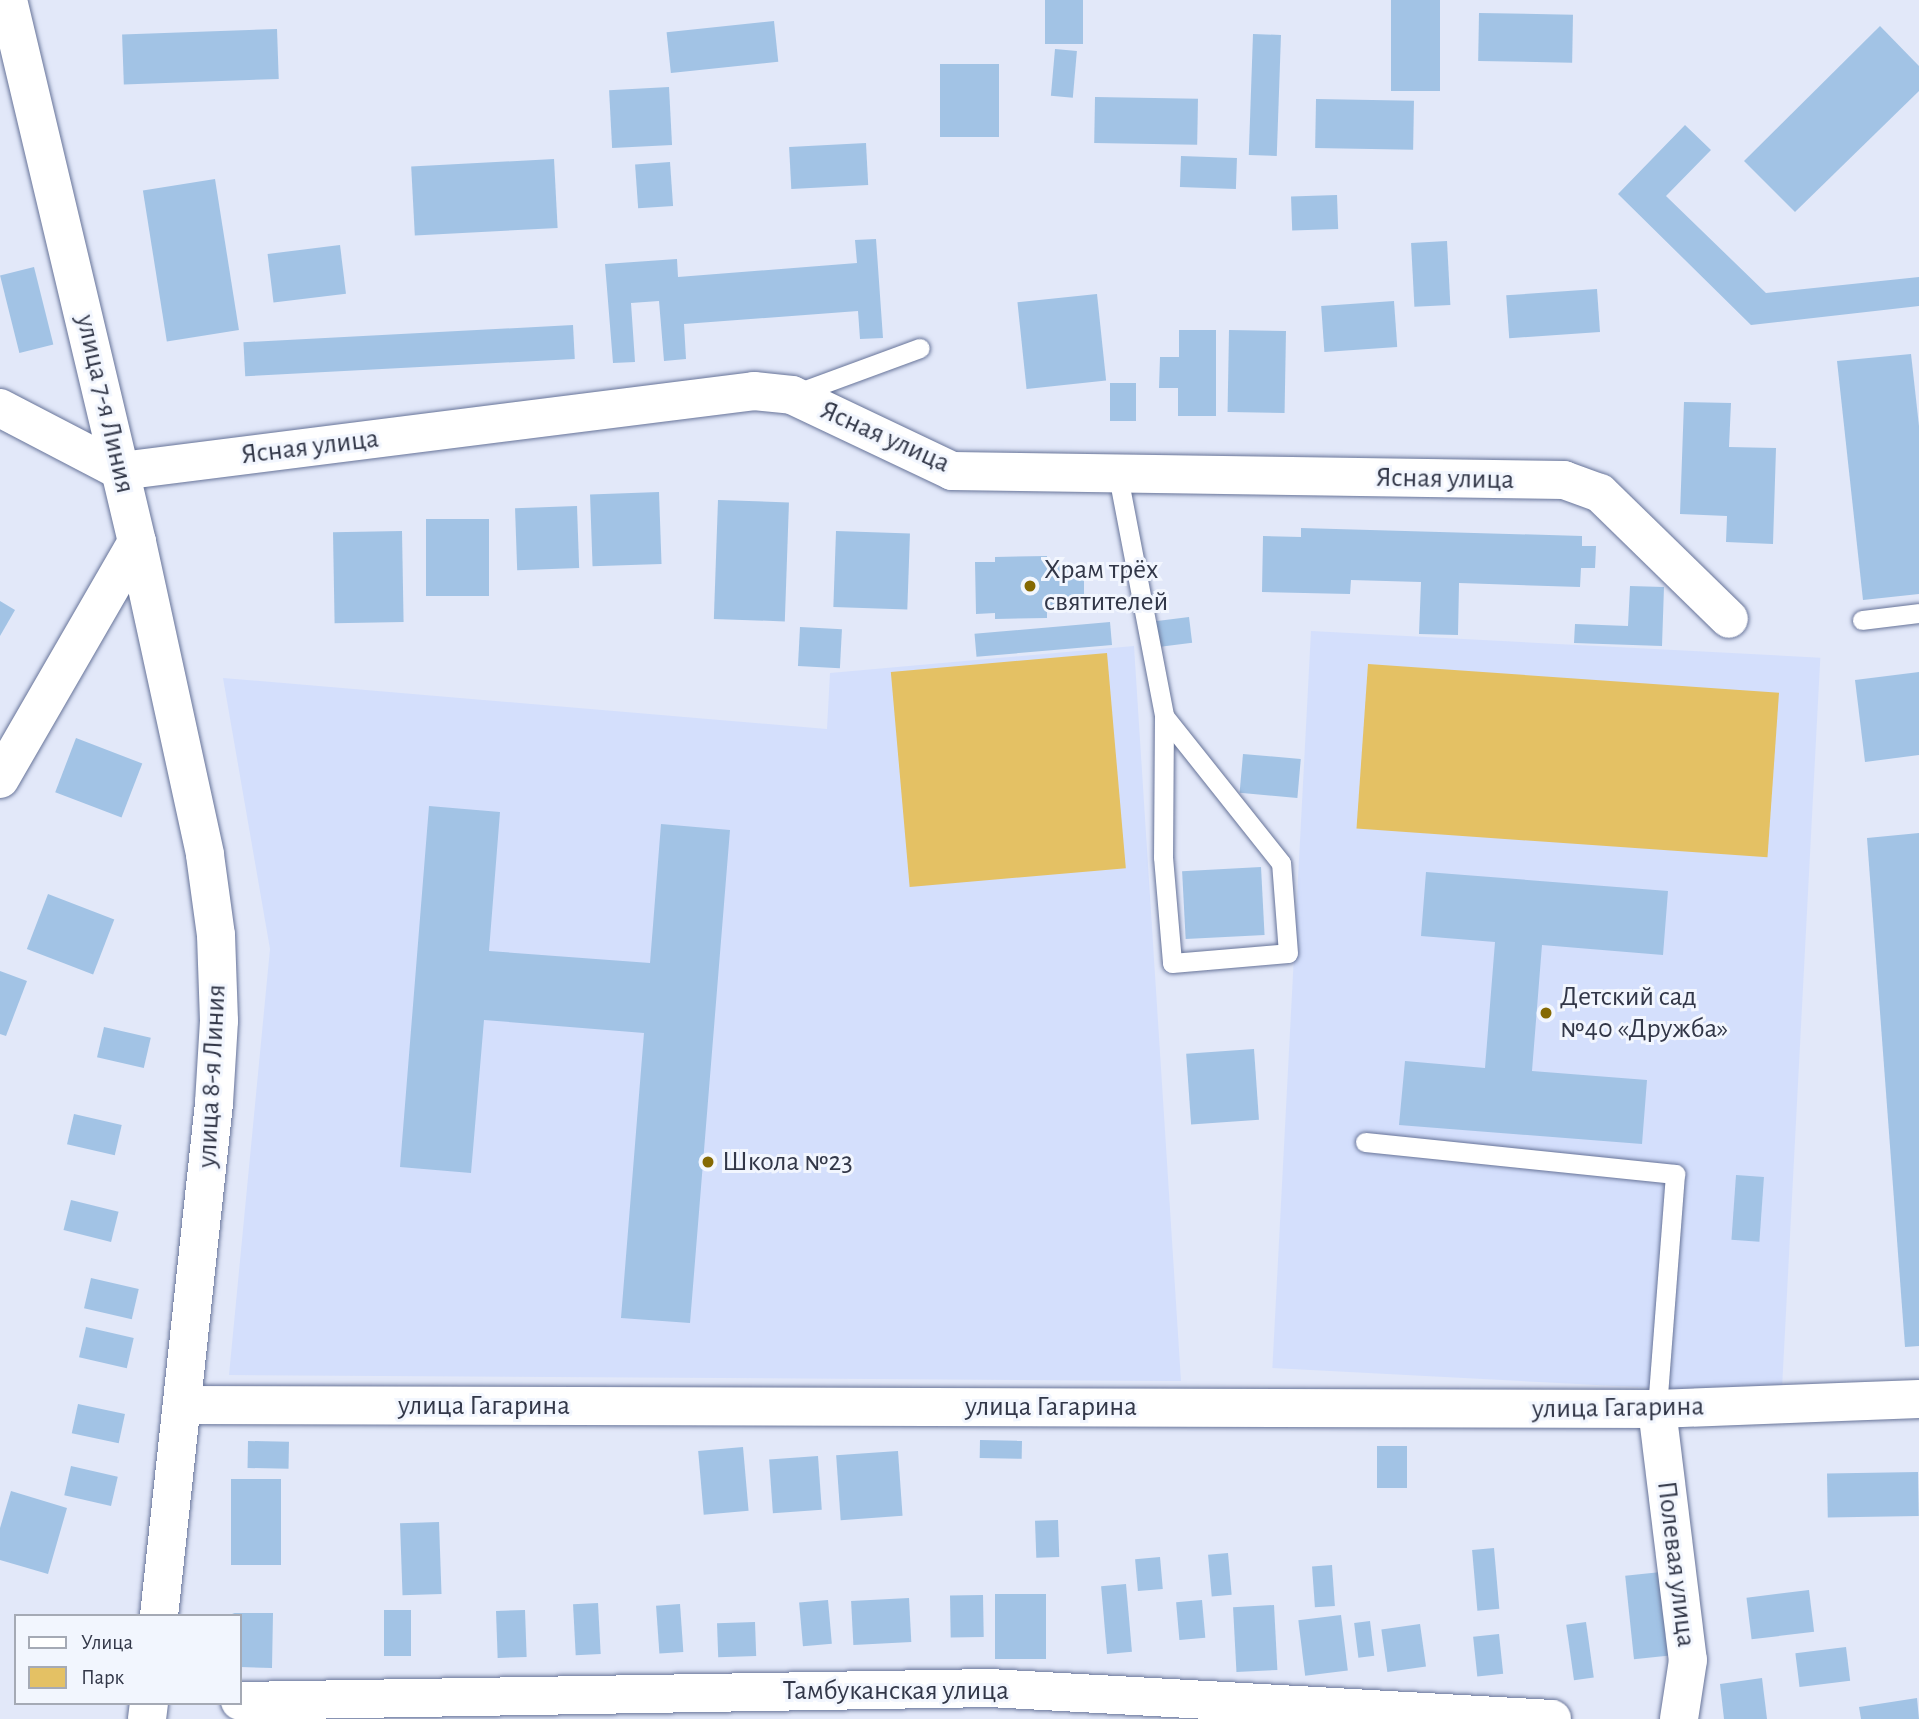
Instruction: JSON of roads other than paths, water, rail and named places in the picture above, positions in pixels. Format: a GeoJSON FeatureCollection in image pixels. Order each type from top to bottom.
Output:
{"type":"FeatureCollection","features":[{"type":"Feature","properties":{"kind":"street","name":"улица 7-я Линия"},"geometry":{"type":"LineString","coordinates":[[8,0],[137,542]]}},
{"type":"Feature","properties":{"kind":"street","name":"Ясная улица"},"geometry":{"type":"LineString","coordinates":[[121,471],[754,391],[792,395],[952,471],[1118,476],[1564,480],[1600,493],[1729,619]]}},
{"type":"Feature","properties":{"kind":"street"},"geometry":{"type":"LineString","coordinates":[[0,408],[121,471]]}},
{"type":"Feature","properties":{"kind":"street"},"geometry":{"type":"LineString","coordinates":[[0,779],[137,542]]}},
{"type":"Feature","properties":{"kind":"street","name":"улица 8-я Линия"},"geometry":{"type":"LineString","coordinates":[[137,542],[205,855],[216,935],[219,1021],[214,1103],[159,1614]]}},
{"type":"Feature","properties":{"kind":"street","name":"улица Гагарина"},"geometry":{"type":"LineString","coordinates":[[183,1405],[1657,1409],[1919,1399]]}},
{"type":"Feature","properties":{"kind":"street","name":"Полевая улица"},"geometry":{"type":"LineString","coordinates":[[1657,1409],[1688,1660],[1679,1719]]}},
{"type":"Feature","properties":{"kind":"street","name":"Тамбуканская улица"},"geometry":{"type":"LineString","coordinates":[[242,1701],[990,1703],[1552,1719]]}},
{"type":"Feature","properties":{"kind":"lane"},"geometry":{"type":"LineString","coordinates":[[792,395],[919,348]]}},
{"type":"Feature","properties":{"kind":"lane"},"geometry":{"type":"LineString","coordinates":[[1118,476],[1164,716],[1163,857],[1171,963],[1288,953],[1281,863],[1164,716]]}},
{"type":"Feature","properties":{"kind":"lane"},"geometry":{"type":"LineString","coordinates":[[1862,620],[1919,613]]}},
{"type":"Feature","properties":{"kind":"lane"},"geometry":{"type":"LineString","coordinates":[[1365,1142],[1675,1174],[1657,1409]]}},
{"type":"Feature","properties":{"kind":"place","name":"Храм трёх святителей"},"geometry":{"type":"Point","coordinates":[1030,586]}},
{"type":"Feature","properties":{"kind":"place","name":"Детский сад №40 «Дружба»"},"geometry":{"type":"Point","coordinates":[1546,1013]}},
{"type":"Feature","properties":{"kind":"place","name":"Школа №23"},"geometry":{"type":"Point","coordinates":[708,1162]}}]}
